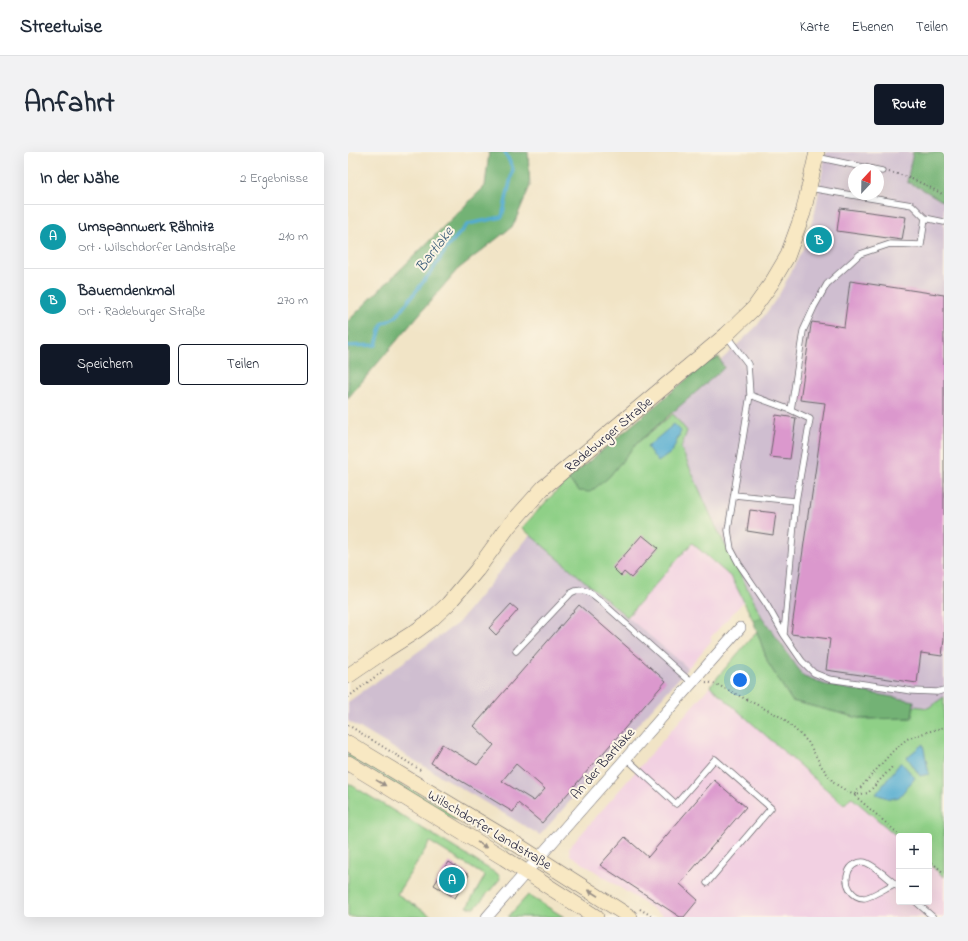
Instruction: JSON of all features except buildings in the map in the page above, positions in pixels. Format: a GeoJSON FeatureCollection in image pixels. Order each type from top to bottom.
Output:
{"type":"FeatureCollection","features":[{"type":"Feature","properties":{"kind":"main road","name":"Radeburger Straße"},"geometry":{"type":"LineString","coordinates":[[348,676],[431,620],[448,604],[477,570],[508,527],[543,488],[726,335],[754,308],[772,284],[787,257],[803,213],[816,154]]}},
{"type":"Feature","properties":{"kind":"main road","name":"Wilschdorfer Landstraße"},"geometry":{"type":"LineString","coordinates":[[348,743],[538,858],[630,917]]}},
{"type":"Feature","properties":{"kind":"main road","name":"Wilschdorfer Landstraße"},"geometry":{"type":"LineString","coordinates":[[348,763],[526,872],[596,917]]}},
{"type":"Feature","properties":{"kind":"street","name":"An der Bartlake"},"geometry":{"type":"LineString","coordinates":[[487,917],[740,628]]}},
{"type":"Feature","properties":{"kind":"lane"},"geometry":{"type":"LineString","coordinates":[[816,154],[857,164]]}},
{"type":"Feature","properties":{"kind":"lane"},"geometry":{"type":"LineString","coordinates":[[809,188],[912,206],[925,218],[944,222]]}},
{"type":"Feature","properties":{"kind":"lane"},"geometry":{"type":"LineString","coordinates":[[791,410],[803,331],[814,306],[827,284],[860,254],[890,244],[921,245],[925,218]]}},
{"type":"Feature","properties":{"kind":"lane"},"geometry":{"type":"LineString","coordinates":[[726,335],[748,364],[750,395],[728,530],[731,549],[739,564],[767,605],[784,635],[802,661],[814,673],[829,679],[912,691],[937,692],[944,690]]}},
{"type":"Feature","properties":{"kind":"lane"},"geometry":{"type":"LineString","coordinates":[[750,395],[791,410],[810,419],[796,501],[784,635]]}},
{"type":"Feature","properties":{"kind":"lane"},"geometry":{"type":"LineString","coordinates":[[734,495],[796,501]]}},
{"type":"Feature","properties":{"kind":"lane"},"geometry":{"type":"LineString","coordinates":[[516,651],[571,593],[576,590],[584,591],[591,593],[694,681]]}},
{"type":"Feature","properties":{"kind":"lane"},"geometry":{"type":"LineString","coordinates":[[626,758],[676,804],[715,759],[771,808],[707,883]]}},
{"type":"Feature","properties":{"kind":"lane"},"geometry":{"type":"LineString","coordinates":[[859,862],[866,863],[897,886],[865,898],[857,897],[851,891],[848,884],[848,873],[851,867],[859,862]]}},
{"type":"Feature","properties":{"kind":"lane"},"geometry":{"type":"LineString","coordinates":[[919,905],[933,917]]}},
{"type":"Feature","properties":{"kind":"path"},"geometry":{"type":"LineString","coordinates":[[884,170],[900,174],[915,180],[944,195]]}},
{"type":"Feature","properties":{"kind":"path"},"geometry":{"type":"LineString","coordinates":[[348,697],[383,670]]}},
{"type":"Feature","properties":{"kind":"path"},"geometry":{"type":"LineString","coordinates":[[694,681],[716,684],[783,718],[808,742],[822,767],[834,783],[854,795],[898,833]]}},
{"type":"Feature","properties":{"kind":"path"},"geometry":{"type":"LineString","coordinates":[[854,795],[892,752],[907,739],[944,727]]}},
{"type":"Feature","properties":{"kind":"path"},"geometry":{"type":"LineString","coordinates":[[854,795],[868,794],[893,766]]}},
{"type":"Feature","properties":{"kind":"path"},"geometry":{"type":"LineString","coordinates":[[932,863],[944,873]]}},
{"type":"Feature","properties":{"kind":"shaded area"},"geometry":{"type":"Polygon","coordinates":[[[826,152],[913,152],[907,182],[944,202],[944,697],[928,708],[798,687],[715,525],[681,448],[686,431],[668,408],[757,326],[779,295],[803,249],[815,212],[826,152]]]}},
{"type":"Feature","properties":{"kind":"shaded area"},"geometry":{"type":"Polygon","coordinates":[[[530,535],[688,668],[540,835],[348,721],[348,702],[458,623],[530,535]]]}},
{"type":"Feature","properties":{"kind":"shaded area"},"geometry":{"type":"Polygon","coordinates":[[[692,542],[732,578],[744,601],[710,638],[712,640],[688,668],[627,617],[692,542]]]}},
{"type":"Feature","properties":{"kind":"shaded area"},"geometry":{"type":"Polygon","coordinates":[[[710,686],[844,805],[851,797],[896,835],[896,905],[932,905],[932,867],[944,877],[944,917],[665,917],[570,855],[569,848],[710,686]]]}},
{"type":"Feature","properties":{"kind":"green space"},"geometry":{"type":"Polygon","coordinates":[[[489,152],[528,152],[530,186],[513,226],[457,270],[348,398],[348,321],[485,186],[489,152]]]}},
{"type":"Feature","properties":{"kind":"green space"},"geometry":{"type":"Polygon","coordinates":[[[913,152],[944,152],[944,202],[907,182],[913,152]]]}},
{"type":"Feature","properties":{"kind":"green space"},"geometry":{"type":"Polygon","coordinates":[[[719,357],[724,368],[637,443],[608,478],[590,492],[579,491],[568,479],[706,363],[719,357]]]}},
{"type":"Feature","properties":{"kind":"green space"},"geometry":{"type":"Polygon","coordinates":[[[673,414],[687,431],[681,448],[715,525],[762,617],[753,620],[732,578],[692,543],[627,617],[522,528],[568,479],[579,491],[608,478],[637,443],[673,414]]]}},
{"type":"Feature","properties":{"kind":"green space"},"geometry":{"type":"Polygon","coordinates":[[[762,617],[804,677],[826,685],[914,701],[912,718],[863,719],[792,701],[768,663],[753,620],[762,617]]]}},
{"type":"Feature","properties":{"kind":"green space"},"geometry":{"type":"Polygon","coordinates":[[[757,631],[768,663],[792,701],[863,719],[911,718],[914,706],[928,708],[944,697],[944,877],[932,867],[932,833],[896,833],[896,835],[851,797],[844,805],[710,686],[757,631]]]}},
{"type":"Feature","properties":{"kind":"green space"},"geometry":{"type":"Polygon","coordinates":[[[348,753],[510,848],[509,850],[463,821],[453,819],[348,757],[348,753]]]}},
{"type":"Feature","properties":{"kind":"green space"},"geometry":{"type":"Polygon","coordinates":[[[348,783],[499,875],[500,879],[475,908],[467,907],[485,876],[430,842],[397,894],[433,917],[348,917],[348,783]]]}},
{"type":"Feature","properties":{"kind":"green space"},"geometry":{"type":"Polygon","coordinates":[[[528,895],[564,917],[508,917],[528,895]]]}},
{"type":"Feature","properties":{"kind":"water"},"geometry":{"type":"Polygon","coordinates":[[[674,424],[681,431],[672,452],[658,462],[647,447],[674,424]]]}},
{"type":"Feature","properties":{"kind":"water"},"geometry":{"type":"Polygon","coordinates":[[[923,744],[929,774],[920,776],[907,757],[923,744]]]}},
{"type":"Feature","properties":{"kind":"water"},"geometry":{"type":"Polygon","coordinates":[[[901,762],[915,778],[899,797],[890,799],[876,794],[901,762]]]}},
{"type":"Feature","properties":{"kind":"waterway","name":"Bartlake"},"geometry":{"type":"LineString","coordinates":[[348,346],[376,345],[382,324],[396,317],[434,268],[448,246],[468,224],[502,217],[513,169],[505,152]]}},
{"type":"Feature","properties":{"kind":"place","name":"Bauerndenkmal"},"geometry":{"type":"Point","coordinates":[819,240]}},
{"type":"Feature","properties":{"kind":"place","name":"Umspannwerk Rähnitz"},"geometry":{"type":"Point","coordinates":[452,880]}}]}
